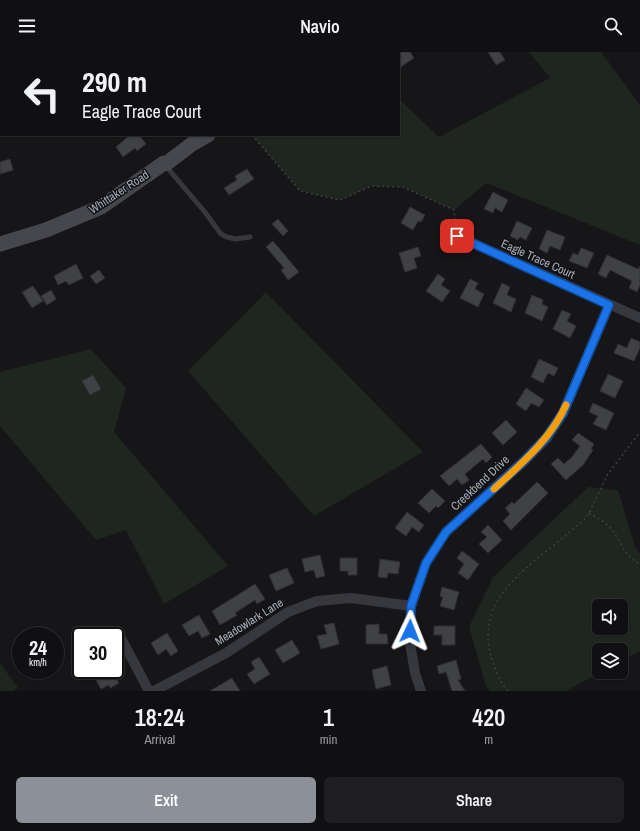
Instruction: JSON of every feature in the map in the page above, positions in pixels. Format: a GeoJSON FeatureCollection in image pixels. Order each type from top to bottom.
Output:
{"type":"FeatureCollection","features":[{"type":"Feature","properties":{"kind":"main road","name":"Whittaker Road"},"geometry":{"type":"LineString","coordinates":[[0,244],[46,230],[100,207],[164,163],[167,163],[192,144],[206,136]]}},
{"type":"Feature","properties":{"kind":"street","name":"Eagle Trace Court"},"geometry":{"type":"LineString","coordinates":[[457,236],[640,318]]}},
{"type":"Feature","properties":{"kind":"street","name":"Creekbend Drive"},"geometry":{"type":"LineString","coordinates":[[421,691],[415,673],[410,643],[411,606],[426,563],[446,532],[528,456],[546,438],[559,420],[609,305]]}},
{"type":"Feature","properties":{"kind":"street","name":"Meadowlark Lane"},"geometry":{"type":"LineString","coordinates":[[154,691],[226,653],[288,612],[317,601],[351,598],[411,606]]}},
{"type":"Feature","properties":{"kind":"street"},"geometry":{"type":"LineString","coordinates":[[124,644],[149,691]]}},
{"type":"Feature","properties":{"kind":"lane"},"geometry":{"type":"LineString","coordinates":[[164,163],[221,234],[235,239],[250,237]]}},
{"type":"Feature","properties":{"kind":"path"},"geometry":{"type":"LineString","coordinates":[[253,136],[300,191],[340,200],[372,186],[403,187],[454,210],[457,236]]}},
{"type":"Feature","properties":{"kind":"path"},"geometry":{"type":"LineString","coordinates":[[508,691],[497,674],[487,641],[488,624],[494,607],[507,587],[522,571],[584,520],[608,474],[640,432]]}},
{"type":"Feature","properties":{"kind":"path"},"geometry":{"type":"LineString","coordinates":[[589,513],[612,529],[626,554],[640,565]]}},
{"type":"Feature","properties":{"kind":"shaded area"},"geometry":{"type":"Polygon","coordinates":[[[529,52],[601,52],[640,105],[640,245],[486,183],[454,210],[403,187],[372,186],[340,200],[300,191],[253,136],[400,136],[400,100],[439,137],[550,78],[529,52]]]}},
{"type":"Feature","properties":{"kind":"shaded area"},"geometry":{"type":"Polygon","coordinates":[[[266,292],[423,452],[314,516],[188,371],[266,292]]]}},
{"type":"Feature","properties":{"kind":"shaded area"},"geometry":{"type":"Polygon","coordinates":[[[91,349],[126,388],[114,432],[228,566],[164,604],[126,530],[96,540],[0,426],[0,372],[91,349]]]}},
{"type":"Feature","properties":{"kind":"shaded area"},"geometry":{"type":"Polygon","coordinates":[[[588,487],[618,490],[635,547],[640,554],[640,651],[628,657],[628,643],[592,643],[592,677],[566,691],[490,691],[486,686],[469,627],[493,577],[588,487]]]}},
{"type":"Feature","properties":{"kind":"shaded area"},"geometry":{"type":"Polygon","coordinates":[[[0,663],[18,688],[13,691],[0,691],[0,663]]]}},
{"type":"Feature","properties":{"kind":"building"},"geometry":{"type":"Polygon","coordinates":[[[400,52],[410,52],[414,58],[400,67],[400,52]]]}},
{"type":"Feature","properties":{"kind":"building"},"geometry":{"type":"Polygon","coordinates":[[[488,52],[500,52],[505,60],[496,65],[488,52]]]}},
{"type":"Feature","properties":{"kind":"building"},"geometry":{"type":"Polygon","coordinates":[[[129,136],[140,136],[146,144],[137,151],[135,148],[123,157],[116,147],[129,136]]]}},
{"type":"Feature","properties":{"kind":"building"},"geometry":{"type":"Polygon","coordinates":[[[10,159],[13,170],[0,174],[0,162],[10,159]]]}},
{"type":"Feature","properties":{"kind":"building"},"geometry":{"type":"Polygon","coordinates":[[[247,169],[254,179],[229,195],[224,188],[237,180],[235,176],[247,169]]]}},
{"type":"Feature","properties":{"kind":"building"},"geometry":{"type":"Polygon","coordinates":[[[493,192],[508,200],[502,212],[495,208],[493,213],[484,209],[493,192]]]}},
{"type":"Feature","properties":{"kind":"building"},"geometry":{"type":"Polygon","coordinates":[[[410,207],[425,215],[421,222],[418,221],[413,230],[401,223],[410,207]]]}},
{"type":"Feature","properties":{"kind":"building"},"geometry":{"type":"Polygon","coordinates":[[[278,219],[288,231],[283,236],[272,224],[278,219]]]}},
{"type":"Feature","properties":{"kind":"building"},"geometry":{"type":"Polygon","coordinates":[[[517,221],[532,228],[526,240],[520,237],[518,240],[510,236],[517,221]]]}},
{"type":"Feature","properties":{"kind":"building"},"geometry":{"type":"Polygon","coordinates":[[[547,230],[565,237],[560,250],[550,246],[547,253],[539,249],[547,230]]]}},
{"type":"Feature","properties":{"kind":"building"},"geometry":{"type":"Polygon","coordinates":[[[273,241],[299,272],[288,280],[281,270],[284,268],[266,247],[273,241]]]}},
{"type":"Feature","properties":{"kind":"building"},"geometry":{"type":"Polygon","coordinates":[[[418,247],[421,256],[414,258],[417,268],[405,272],[399,253],[418,247]]]}},
{"type":"Feature","properties":{"kind":"building"},"geometry":{"type":"Polygon","coordinates":[[[581,248],[594,253],[587,268],[569,261],[573,253],[578,255],[581,248]]]}},
{"type":"Feature","properties":{"kind":"building"},"geometry":{"type":"Polygon","coordinates":[[[607,255],[638,269],[640,266],[640,285],[637,292],[629,288],[632,281],[610,270],[606,278],[598,274],[607,255]]]}},
{"type":"Feature","properties":{"kind":"building"},"geometry":{"type":"Polygon","coordinates":[[[76,264],[83,278],[69,285],[66,281],[58,285],[54,276],[76,264]]]}},
{"type":"Feature","properties":{"kind":"building"},"geometry":{"type":"Polygon","coordinates":[[[99,270],[105,278],[96,284],[90,276],[99,270]]]}},
{"type":"Feature","properties":{"kind":"building"},"geometry":{"type":"Polygon","coordinates":[[[438,274],[445,279],[441,285],[450,291],[442,302],[426,291],[438,274]]]}},
{"type":"Feature","properties":{"kind":"building"},"geometry":{"type":"Polygon","coordinates":[[[470,279],[478,283],[475,289],[484,294],[478,307],[460,298],[470,279]]]}},
{"type":"Feature","properties":{"kind":"building"},"geometry":{"type":"Polygon","coordinates":[[[502,283],[510,287],[507,295],[516,299],[511,312],[493,303],[502,283]]]}},
{"type":"Feature","properties":{"kind":"building"},"geometry":{"type":"Polygon","coordinates":[[[33,286],[43,301],[32,308],[22,292],[33,286]]]}},
{"type":"Feature","properties":{"kind":"building"},"geometry":{"type":"Polygon","coordinates":[[[51,290],[56,299],[47,305],[41,296],[51,290]]]}},
{"type":"Feature","properties":{"kind":"building"},"geometry":{"type":"Polygon","coordinates":[[[532,295],[543,300],[542,304],[548,307],[542,321],[525,313],[532,295]]]}},
{"type":"Feature","properties":{"kind":"building"},"geometry":{"type":"Polygon","coordinates":[[[562,310],[571,314],[567,321],[576,326],[570,338],[553,329],[562,310]]]}},
{"type":"Feature","properties":{"kind":"building"},"geometry":{"type":"Polygon","coordinates":[[[631,338],[640,342],[640,348],[634,361],[614,353],[618,344],[627,348],[631,338]]]}},
{"type":"Feature","properties":{"kind":"building"},"geometry":{"type":"Polygon","coordinates":[[[539,359],[558,368],[554,376],[548,373],[543,383],[531,377],[539,359]]]}},
{"type":"Feature","properties":{"kind":"building"},"geometry":{"type":"Polygon","coordinates":[[[608,374],[623,381],[615,398],[600,391],[608,374]]]}},
{"type":"Feature","properties":{"kind":"building"},"geometry":{"type":"Polygon","coordinates":[[[93,375],[101,389],[90,395],[82,381],[93,375]]]}},
{"type":"Feature","properties":{"kind":"building"},"geometry":{"type":"Polygon","coordinates":[[[526,388],[544,400],[539,407],[531,403],[526,411],[516,404],[526,388]]]}},
{"type":"Feature","properties":{"kind":"building"},"geometry":{"type":"Polygon","coordinates":[[[593,403],[614,413],[606,430],[593,424],[598,416],[589,412],[593,403]]]}},
{"type":"Feature","properties":{"kind":"building"},"geometry":{"type":"Polygon","coordinates":[[[506,420],[517,432],[503,445],[492,433],[506,420]]]}},
{"type":"Feature","properties":{"kind":"building"},"geometry":{"type":"Polygon","coordinates":[[[578,433],[594,444],[591,449],[593,450],[583,465],[566,480],[551,464],[558,458],[564,464],[572,457],[580,446],[572,440],[578,433]]]}},
{"type":"Feature","properties":{"kind":"building"},"geometry":{"type":"Polygon","coordinates":[[[481,444],[492,457],[486,463],[483,459],[465,474],[469,480],[462,485],[457,479],[449,486],[440,476],[481,444]]]}},
{"type":"Feature","properties":{"kind":"building"},"geometry":{"type":"Polygon","coordinates":[[[537,482],[548,493],[511,530],[503,521],[510,514],[505,508],[512,502],[514,504],[537,482]]]}},
{"type":"Feature","properties":{"kind":"building"},"geometry":{"type":"Polygon","coordinates":[[[432,489],[445,501],[438,508],[436,506],[429,513],[418,503],[432,489]]]}},
{"type":"Feature","properties":{"kind":"building"},"geometry":{"type":"Polygon","coordinates":[[[407,512],[424,525],[419,532],[412,527],[406,536],[395,528],[407,512]]]}},
{"type":"Feature","properties":{"kind":"building"},"geometry":{"type":"Polygon","coordinates":[[[488,525],[502,540],[488,553],[479,544],[487,537],[481,532],[488,525]]]}},
{"type":"Feature","properties":{"kind":"building"},"geometry":{"type":"Polygon","coordinates":[[[462,551],[479,564],[468,580],[458,573],[464,564],[457,558],[462,551]]]}},
{"type":"Feature","properties":{"kind":"building"},"geometry":{"type":"Polygon","coordinates":[[[320,555],[325,576],[316,578],[314,570],[305,572],[302,559],[320,555]]]}},
{"type":"Feature","properties":{"kind":"building"},"geometry":{"type":"Polygon","coordinates":[[[340,558],[357,558],[357,575],[348,575],[348,571],[340,571],[340,558]]]}},
{"type":"Feature","properties":{"kind":"building"},"geometry":{"type":"Polygon","coordinates":[[[380,559],[400,562],[398,574],[388,573],[387,578],[378,577],[380,559]]]}},
{"type":"Feature","properties":{"kind":"building"},"geometry":{"type":"Polygon","coordinates":[[[287,568],[294,583],[276,591],[269,575],[287,568]]]}},
{"type":"Feature","properties":{"kind":"building"},"geometry":{"type":"Polygon","coordinates":[[[255,584],[265,599],[257,604],[255,600],[235,613],[237,615],[220,625],[212,611],[255,584]]]}},
{"type":"Feature","properties":{"kind":"building"},"geometry":{"type":"Polygon","coordinates":[[[442,587],[459,592],[454,610],[440,606],[443,597],[440,596],[442,587]]]}},
{"type":"Feature","properties":{"kind":"building"},"geometry":{"type":"Polygon","coordinates":[[[199,615],[210,634],[202,638],[198,631],[189,636],[182,625],[199,615]]]}},
{"type":"Feature","properties":{"kind":"building"},"geometry":{"type":"Polygon","coordinates":[[[334,623],[339,644],[321,649],[317,636],[327,634],[324,625],[334,623]]]}},
{"type":"Feature","properties":{"kind":"building"},"geometry":{"type":"Polygon","coordinates":[[[379,624],[379,634],[387,634],[388,644],[366,644],[366,625],[379,624]]]}},
{"type":"Feature","properties":{"kind":"building"},"geometry":{"type":"Polygon","coordinates":[[[434,626],[455,626],[455,645],[442,645],[442,635],[434,635],[434,626]]]}},
{"type":"Feature","properties":{"kind":"building"},"geometry":{"type":"Polygon","coordinates":[[[167,633],[178,651],[171,656],[166,649],[158,655],[151,643],[167,633]]]}},
{"type":"Feature","properties":{"kind":"building"},"geometry":{"type":"Polygon","coordinates":[[[292,640],[300,653],[283,663],[275,650],[292,640]]]}},
{"type":"Feature","properties":{"kind":"building"},"geometry":{"type":"Polygon","coordinates":[[[259,657],[270,674],[254,684],[247,674],[255,669],[251,662],[259,657]]]}},
{"type":"Feature","properties":{"kind":"building"},"geometry":{"type":"Polygon","coordinates":[[[456,660],[461,679],[458,680],[465,691],[452,691],[446,672],[439,674],[437,666],[456,660]]]}},
{"type":"Feature","properties":{"kind":"building"},"geometry":{"type":"Polygon","coordinates":[[[387,666],[391,685],[376,689],[372,670],[387,666]]]}},
{"type":"Feature","properties":{"kind":"building"},"geometry":{"type":"Polygon","coordinates":[[[232,678],[240,691],[210,691],[232,678]]]}},
{"type":"Feature","properties":{"kind":"building"},"geometry":{"type":"Polygon","coordinates":[[[96,679],[117,679],[119,683],[110,688],[109,685],[101,689],[96,679]]]}},
{"type":"Feature","properties":{"kind":"slow traffic"},"geometry":{"type":"LineString","coordinates":[[494,489],[546,438],[563,413],[566,405]]}},
{"type":"Feature","properties":{"kind":"route"},"geometry":{"type":"LineString","coordinates":[[410,631],[411,606],[426,563],[446,532],[524,461],[546,438],[563,413],[609,305],[457,236]]}}]}
